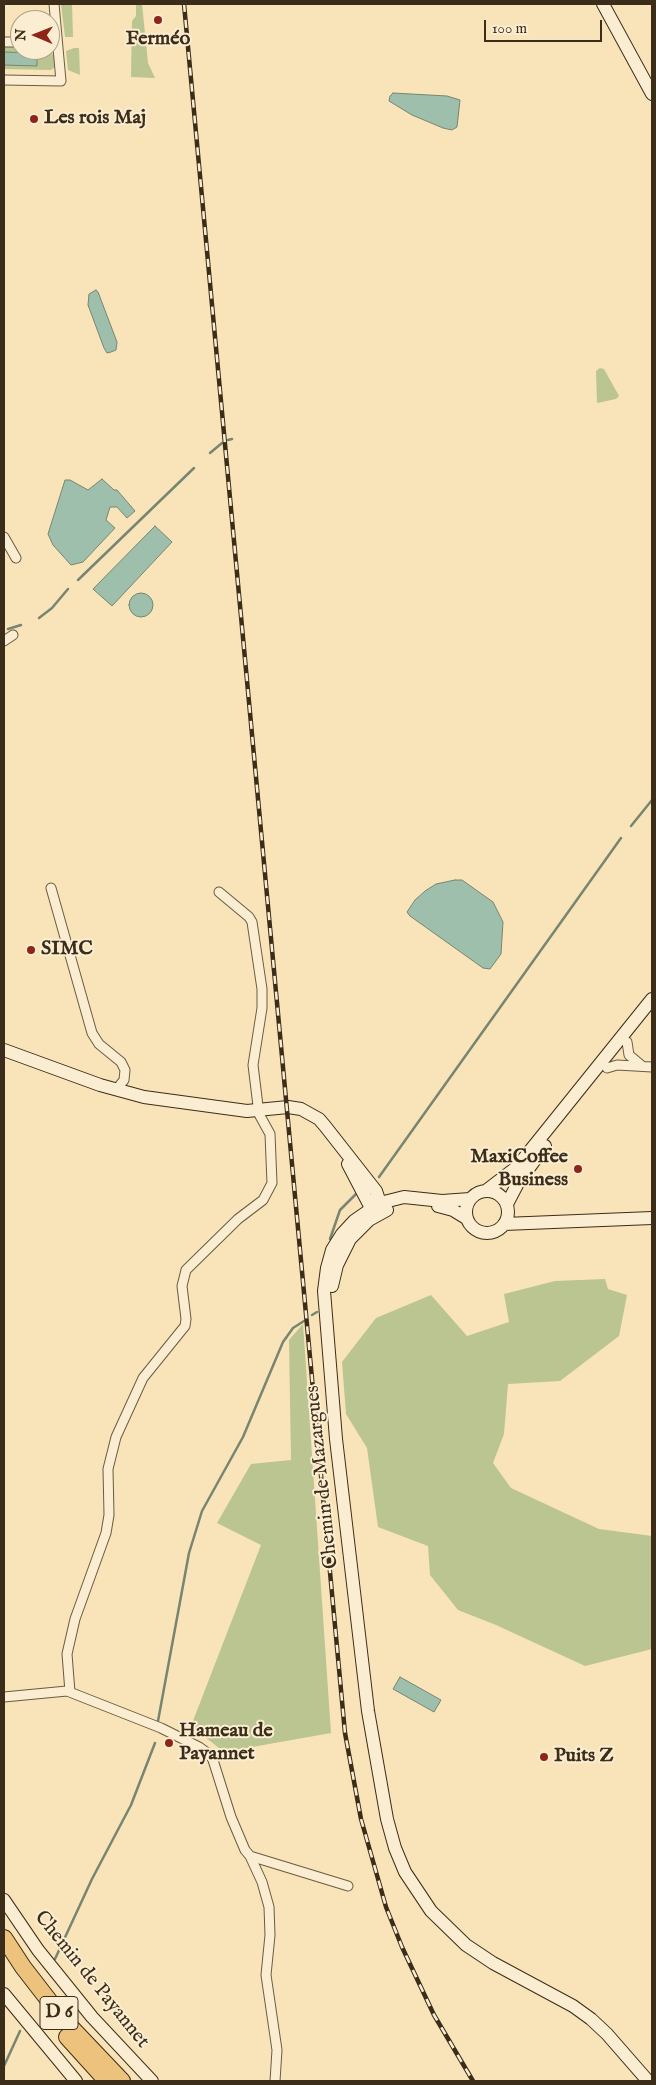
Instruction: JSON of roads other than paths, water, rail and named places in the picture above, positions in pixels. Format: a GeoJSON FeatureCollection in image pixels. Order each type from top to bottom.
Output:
{"type":"FeatureCollection","features":[{"type":"Feature","properties":{"kind":"highway","name":"D 6"},"geometry":{"type":"LineString","coordinates":[[4,1938],[23,1967],[64,2020],[122,2081]]}},
{"type":"Feature","properties":{"kind":"highway","name":"D 6"},"geometry":{"type":"LineString","coordinates":[[4,1957],[28,1992],[107,2081]]}},
{"type":"Feature","properties":{"kind":"main road"},"geometry":{"type":"LineString","coordinates":[[603,4],[652,94]]}},
{"type":"Feature","properties":{"kind":"main road"},"geometry":{"type":"LineString","coordinates":[[487,1190],[516,1167],[652,999]]}},
{"type":"Feature","properties":{"kind":"main road"},"geometry":{"type":"LineString","coordinates":[[377,1208],[425,1204],[453,1210],[466,1218],[474,1229],[484,1233],[496,1232],[506,1214],[518,1183],[536,1157],[652,1011]]}},
{"type":"Feature","properties":{"kind":"main road"},"geometry":{"type":"LineString","coordinates":[[4,1050],[116,1090],[144,1097],[209,1107],[259,1111],[288,1107],[301,1109],[318,1119],[334,1138],[377,1208]]}},
{"type":"Feature","properties":{"kind":"main road"},"geometry":{"type":"LineString","coordinates":[[377,1208],[404,1197],[442,1201],[470,1198],[481,1191],[487,1190],[499,1194],[506,1214]]}},
{"type":"Feature","properties":{"kind":"main road"},"geometry":{"type":"LineString","coordinates":[[466,1218],[465,1212],[470,1198]]}},
{"type":"Feature","properties":{"kind":"main road","name":"Chemin de Mazargues"},"geometry":{"type":"LineString","coordinates":[[377,1208],[369,1220],[350,1239],[336,1265],[332,1285],[328,1333],[331,1371],[358,1553],[382,1793],[394,1848],[405,1872],[431,1911],[466,1945],[493,1963],[572,2006],[591,2019],[607,2034],[648,2081]]}},
{"type":"Feature","properties":{"kind":"main road"},"geometry":{"type":"LineString","coordinates":[[506,1214],[536,1222],[652,1218]]}},
{"type":"Feature","properties":{"kind":"main road","name":"Chemin de Payannet"},"geometry":{"type":"LineString","coordinates":[[4,1900],[38,1950],[92,2018],[152,2081]]}},
{"type":"Feature","properties":{"kind":"main road"},"geometry":{"type":"LineString","coordinates":[[4,1994],[76,2081]]}},
{"type":"Feature","properties":{"kind":"street"},"geometry":{"type":"LineString","coordinates":[[4,80],[61,81],[57,60]]}},
{"type":"Feature","properties":{"kind":"street"},"geometry":{"type":"LineString","coordinates":[[4,536],[16,558]]}},
{"type":"Feature","properties":{"kind":"street"},"geometry":{"type":"LineString","coordinates":[[4,641],[13,635]]}},
{"type":"Feature","properties":{"kind":"street"},"geometry":{"type":"LineString","coordinates":[[51,888],[92,1033],[99,1044],[121,1062],[125,1070],[124,1080],[116,1090]]}},
{"type":"Feature","properties":{"kind":"street"},"geometry":{"type":"LineString","coordinates":[[70,1692],[67,1654],[75,1619],[106,1533],[109,1510],[108,1469],[116,1437],[143,1378],[185,1326],[186,1319],[182,1300],[182,1286],[186,1270],[238,1220],[263,1200],[273,1180],[270,1134],[259,1111],[253,1062],[262,1008],[262,989],[252,922],[249,917],[219,892]]}},
{"type":"Feature","properties":{"kind":"street"},"geometry":{"type":"LineString","coordinates":[[627,1042],[631,1058],[649,1067]]}},
{"type":"Feature","properties":{"kind":"street"},"geometry":{"type":"LineString","coordinates":[[607,1068],[617,1065],[649,1067]]}},
{"type":"Feature","properties":{"kind":"street"},"geometry":{"type":"LineString","coordinates":[[4,1696],[58,1690],[70,1692],[161,1728],[206,1751],[211,1757],[236,1832],[262,1882],[269,1907],[270,1935],[266,1976],[277,2050],[275,2081]]}},
{"type":"Feature","properties":{"kind":"street"},"geometry":{"type":"LineString","coordinates":[[250,1856],[348,1886]]}},
{"type":"Feature","properties":{"kind":"waterway"},"geometry":{"type":"LineString","coordinates":[[228,440],[232,439]]}},
{"type":"Feature","properties":{"kind":"waterway"},"geometry":{"type":"LineString","coordinates":[[210,453],[222,443]]}},
{"type":"Feature","properties":{"kind":"waterway"},"geometry":{"type":"LineString","coordinates":[[78,580],[194,468]]}},
{"type":"Feature","properties":{"kind":"waterway"},"geometry":{"type":"LineString","coordinates":[[39,618],[52,608],[68,589]]}},
{"type":"Feature","properties":{"kind":"waterway"},"geometry":{"type":"LineString","coordinates":[[8,629],[21,625]]}},
{"type":"Feature","properties":{"kind":"waterway"},"geometry":{"type":"LineString","coordinates":[[631,826],[652,800]]}},
{"type":"Feature","properties":{"kind":"waterway"},"geometry":{"type":"LineString","coordinates":[[379,1177],[621,838]]}},
{"type":"Feature","properties":{"kind":"waterway"},"geometry":{"type":"LineString","coordinates":[[330,1239],[340,1210],[356,1194]]}},
{"type":"Feature","properties":{"kind":"waterway"},"geometry":{"type":"LineString","coordinates":[[312,1315],[317,1312]]}},
{"type":"Feature","properties":{"kind":"waterway"},"geometry":{"type":"LineString","coordinates":[[158,1721],[189,1553],[202,1511],[243,1437],[283,1342],[293,1328],[304,1321]]}},
{"type":"Feature","properties":{"kind":"waterway"},"geometry":{"type":"LineString","coordinates":[[55,1959],[92,1879],[131,1805],[155,1743]]}},
{"type":"Feature","properties":{"kind":"waterway"},"geometry":{"type":"LineString","coordinates":[[4,2066],[20,2031]]}},
{"type":"Feature","properties":{"kind":"railway"},"geometry":{"type":"LineString","coordinates":[[184,4],[345,1733],[361,1819],[386,1907],[402,1947],[434,2015],[473,2081]]}},
{"type":"Feature","properties":{"kind":"place","name":"Ferméo"},"geometry":{"type":"Point","coordinates":[158,20]}},
{"type":"Feature","properties":{"kind":"place","name":"Les rois Maj"},"geometry":{"type":"Point","coordinates":[34,119]}},
{"type":"Feature","properties":{"kind":"place","name":"SIMC"},"geometry":{"type":"Point","coordinates":[31,950]}},
{"type":"Feature","properties":{"kind":"place","name":"MaxiCoffee Business"},"geometry":{"type":"Point","coordinates":[578,1169]}},
{"type":"Feature","properties":{"kind":"place","name":"Hameau de Payannet"},"geometry":{"type":"Point","coordinates":[169,1743]}},
{"type":"Feature","properties":{"kind":"place","name":"Puits Z"},"geometry":{"type":"Point","coordinates":[544,1757]}}]}
